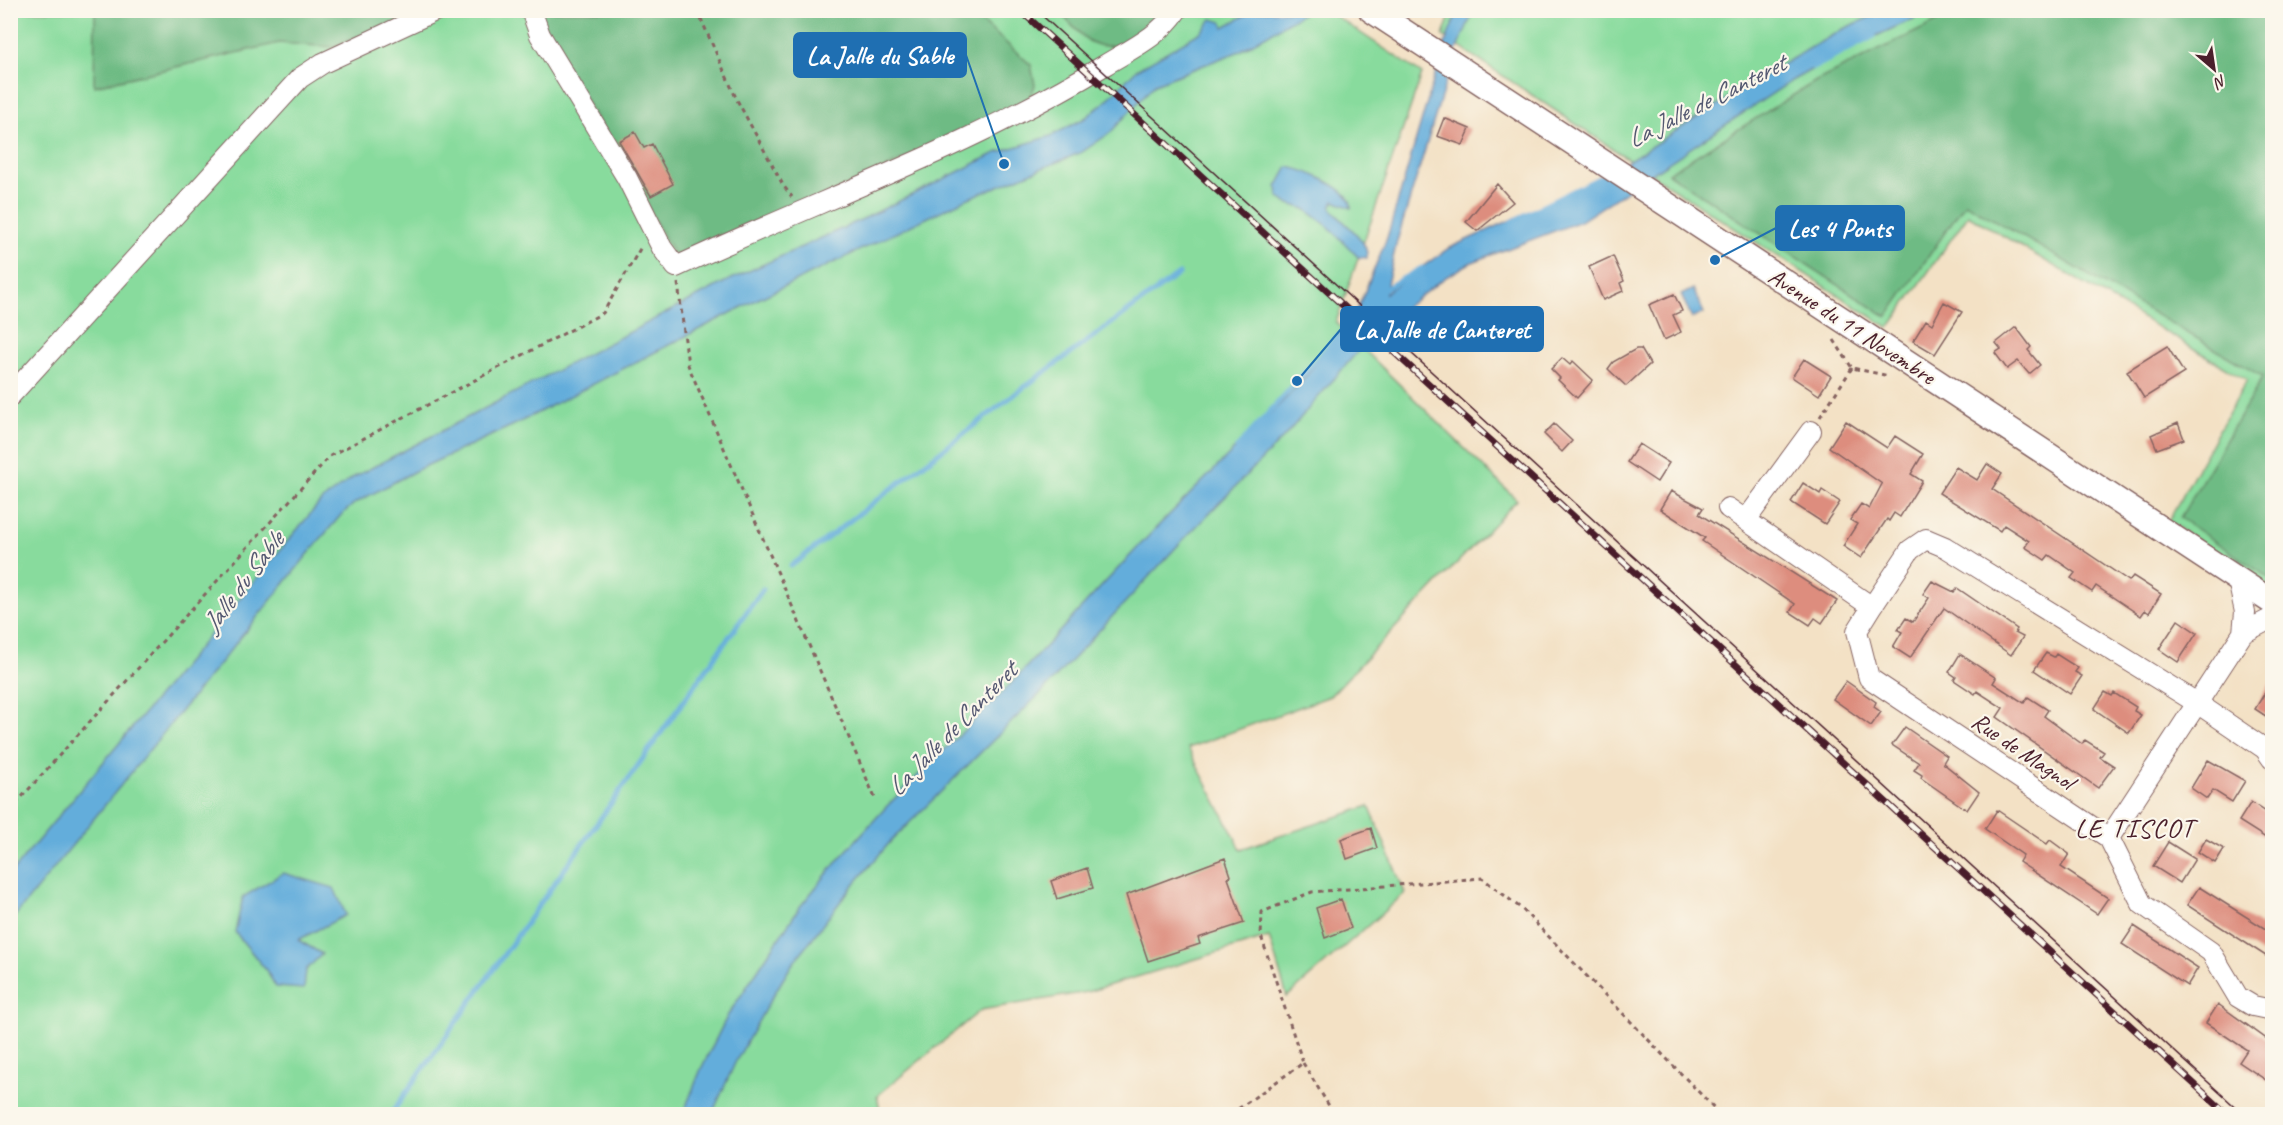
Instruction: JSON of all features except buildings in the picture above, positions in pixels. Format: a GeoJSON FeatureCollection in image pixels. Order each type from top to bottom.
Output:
{"type":"FeatureCollection","features":[{"type":"Feature","properties":{"kind":"main road","name":"Avenue du 11 Novembre"},"geometry":{"type":"LineString","coordinates":[[1371,10],[2272,602]]}},
{"type":"Feature","properties":{"kind":"street"},"geometry":{"type":"LineString","coordinates":[[10,396],[300,78],[333,58],[437,10]]}},
{"type":"Feature","properties":{"kind":"street"},"geometry":{"type":"LineString","coordinates":[[531,10],[540,35],[627,178],[662,248],[676,267],[918,160],[1078,81],[1157,33],[1177,10]]}},
{"type":"Feature","properties":{"kind":"street"},"geometry":{"type":"LineString","coordinates":[[1746,520],[1811,431]]}},
{"type":"Feature","properties":{"kind":"street"},"geometry":{"type":"LineString","coordinates":[[1728,508],[1872,607]]}},
{"type":"Feature","properties":{"kind":"street","name":"Rue de Magnol"},"geometry":{"type":"LineString","coordinates":[[2109,838],[1869,678],[1857,631],[1872,607],[1910,550],[1926,539],[1945,547],[2197,703]]}},
{"type":"Feature","properties":{"kind":"street"},"geometry":{"type":"LineString","coordinates":[[2238,580],[2245,612],[2243,633],[2109,838],[2142,904],[2211,952],[2238,996],[2253,1006],[2272,1010]]}},
{"type":"Feature","properties":{"kind":"street"},"geometry":{"type":"LineString","coordinates":[[2243,633],[2272,618]]}},
{"type":"Feature","properties":{"kind":"street"},"geometry":{"type":"LineString","coordinates":[[2197,703],[2265,749],[2272,759]]}},
{"type":"Feature","properties":{"kind":"path"},"geometry":{"type":"LineString","coordinates":[[697,10],[737,100],[783,186],[794,199],[808,209]]}},
{"type":"Feature","properties":{"kind":"path"},"geometry":{"type":"LineString","coordinates":[[10,810],[330,456],[603,313],[652,227]]}},
{"type":"Feature","properties":{"kind":"path"},"geometry":{"type":"LineString","coordinates":[[676,267],[688,365],[875,798]]}},
{"type":"Feature","properties":{"kind":"path"},"geometry":{"type":"LineString","coordinates":[[1811,431],[1852,369]]}},
{"type":"Feature","properties":{"kind":"path"},"geometry":{"type":"LineString","coordinates":[[1334,1114],[1303,1063],[1261,936],[1262,912],[1312,892],[1482,878],[1521,909],[1720,1114]]}},
{"type":"Feature","properties":{"kind":"path"},"geometry":{"type":"LineString","coordinates":[[1231,1114],[1303,1063]]}},
{"type":"Feature","properties":{"kind":"green space"},"geometry":{"type":"Polygon","coordinates":[[[1452,10],[2272,11],[2272,590],[2168,521],[2247,380],[1968,215],[1889,328],[1443,36],[1452,10]]]}},
{"type":"Feature","properties":{"kind":"green space"},"geometry":{"type":"Polygon","coordinates":[[[1960,10],[2272,11],[2272,580],[2180,518],[2263,377],[1965,203],[1887,317],[1668,173],[1816,81],[1960,10]]]}},
{"type":"Feature","properties":{"kind":"green space"},"geometry":{"type":"Polygon","coordinates":[[[10,11],[1328,11],[1422,74],[1336,322],[1517,500],[1330,696],[1188,748],[1241,849],[1369,806],[1405,893],[1287,997],[1269,937],[1087,992],[981,1010],[877,1096],[881,1114],[11,1114],[10,11]]]}},
{"type":"Feature","properties":{"kind":"green space"},"geometry":{"type":"Polygon","coordinates":[[[95,11],[428,11],[331,47],[279,43],[94,86],[95,11]]]}},
{"type":"Feature","properties":{"kind":"green space"},"geometry":{"type":"Polygon","coordinates":[[[535,11],[970,11],[1031,65],[1035,85],[1030,99],[855,183],[677,259],[535,11]]]}},
{"type":"Feature","properties":{"kind":"green space"},"geometry":{"type":"Polygon","coordinates":[[[1058,11],[1169,11],[1135,38],[1114,46],[1104,46],[1084,37],[1058,11]]]}},
{"type":"Feature","properties":{"kind":"water"},"geometry":{"type":"Polygon","coordinates":[[[1253,11],[1307,11],[1240,51],[1155,84],[1110,133],[1082,152],[964,200],[752,302],[516,424],[415,471],[355,503],[341,515],[318,542],[11,921],[11,873],[321,501],[354,477],[725,282],[867,217],[996,153],[1051,136],[1085,118],[1105,102],[1136,70],[1201,32],[1212,19],[1222,22],[1224,27],[1253,11]]]}},
{"type":"Feature","properties":{"kind":"water"},"geometry":{"type":"Polygon","coordinates":[[[1458,11],[1474,11],[1454,55],[1397,241],[1385,293],[1449,248],[1594,182],[1843,29],[1884,11],[1931,11],[1852,47],[1793,80],[1581,221],[1470,263],[1446,277],[1377,329],[1284,437],[1183,540],[1043,691],[891,841],[850,889],[791,966],[735,1063],[712,1114],[683,1114],[701,1069],[728,1015],[799,908],[839,859],[887,806],[1002,693],[1155,529],[1299,385],[1357,310],[1387,238],[1443,48],[1458,11]]]}},
{"type":"Feature","properties":{"kind":"water"},"geometry":{"type":"Polygon","coordinates":[[[1288,167],[1327,181],[1345,194],[1350,201],[1351,208],[1334,201],[1331,208],[1364,244],[1367,258],[1358,257],[1329,227],[1305,209],[1286,203],[1278,196],[1277,187],[1288,167]]]}},
{"type":"Feature","properties":{"kind":"water"},"geometry":{"type":"Polygon","coordinates":[[[1693,289],[1704,313],[1692,318],[1681,295],[1693,289]]]}},
{"type":"Feature","properties":{"kind":"water"},"geometry":{"type":"Polygon","coordinates":[[[283,873],[334,888],[346,915],[298,940],[322,954],[306,970],[304,989],[276,987],[266,970],[235,932],[243,897],[283,873]]]}},
{"type":"Feature","properties":{"kind":"waterway","name":"La Jalle de Canteret"},"geometry":{"type":"LineString","coordinates":[[1813,68],[1874,36]]}},
{"type":"Feature","properties":{"kind":"waterway","name":"La Jalle de Canteret"},"geometry":{"type":"LineString","coordinates":[[1511,222],[1607,174]]}},
{"type":"Feature","properties":{"kind":"waterway","name":"La Jalle de Canteret"},"geometry":{"type":"LineString","coordinates":[[1381,291],[1422,268]]}},
{"type":"Feature","properties":{"kind":"waterway"},"geometry":{"type":"LineString","coordinates":[[791,566],[1023,388],[1179,274]]}},
{"type":"Feature","properties":{"kind":"waterway","name":"La Jalle de Canteret"},"geometry":{"type":"LineString","coordinates":[[1237,448],[1337,337]]}},
{"type":"Feature","properties":{"kind":"waterway"},"geometry":{"type":"LineString","coordinates":[[391,1114],[763,589]]}},
{"type":"Feature","properties":{"kind":"tram line"},"geometry":{"type":"LineString","coordinates":[[1036,10],[2243,1114]]}},
{"type":"Feature","properties":{"kind":"railway"},"geometry":{"type":"LineString","coordinates":[[1020,10],[2227,1114]]}},
{"type":"Feature","properties":{"kind":"place","name":"La Jalle du Sable"},"geometry":{"type":"Point","coordinates":[1004,164]}},
{"type":"Feature","properties":{"kind":"place","name":"Les 4 Ponts"},"geometry":{"type":"Point","coordinates":[1715,260]}},
{"type":"Feature","properties":{"kind":"place","name":"La Jalle de Canteret"},"geometry":{"type":"Point","coordinates":[1297,381]}},
{"type":"Feature","properties":{"kind":"district","name":"LE TISCOT"},"geometry":{"type":"Point","coordinates":[2135,828]}},
{"type":"Feature","properties":{"kind":"water label","name":"Jalle du Sable"},"geometry":{"type":"Point","coordinates":[243,582]}}]}
